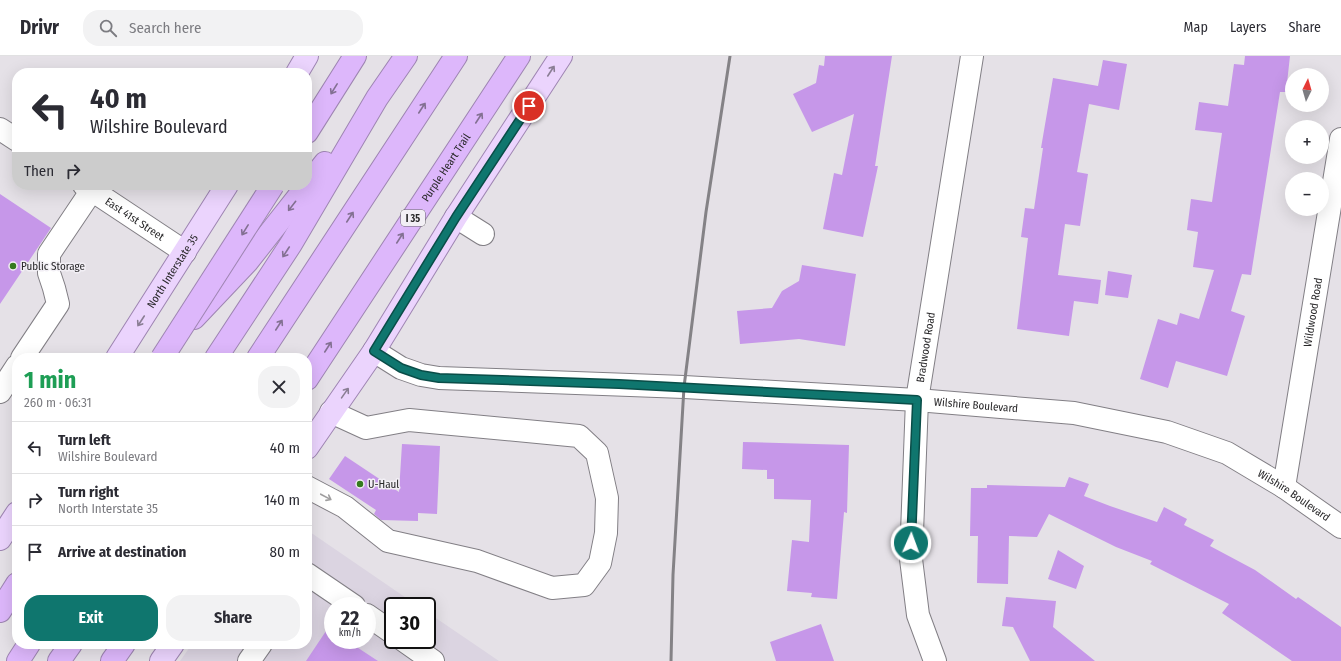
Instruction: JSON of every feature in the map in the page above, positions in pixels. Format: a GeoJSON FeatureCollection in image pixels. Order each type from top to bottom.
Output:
{"type":"FeatureCollection","features":[{"type":"Feature","properties":{"kind":"highway"},"geometry":{"type":"LineString","coordinates":[[312,124],[355,56]]}},
{"type":"Feature","properties":{"kind":"highway"},"geometry":{"type":"LineString","coordinates":[[312,180],[377,98],[406,56]]}},
{"type":"Feature","properties":{"kind":"highway"},"geometry":{"type":"LineString","coordinates":[[261,353],[456,56]]}},
{"type":"Feature","properties":{"kind":"highway","name":"Purple Heart Trail"},"geometry":{"type":"LineString","coordinates":[[312,371],[519,56]]}},
{"type":"Feature","properties":{"kind":"highway"},"geometry":{"type":"LineString","coordinates":[[219,353],[291,244],[377,98]]}},
{"type":"Feature","properties":{"kind":"highway"},"geometry":{"type":"LineString","coordinates":[[165,353],[270,190]]}},
{"type":"Feature","properties":{"kind":"highway"},"geometry":{"type":"LineString","coordinates":[[161,353],[247,262],[304,190]]}},
{"type":"Feature","properties":{"kind":"highway"},"geometry":{"type":"LineString","coordinates":[[0,611],[12,592]]}},
{"type":"Feature","properties":{"kind":"highway"},"geometry":{"type":"LineString","coordinates":[[18,661],[26,649]]}},
{"type":"Feature","properties":{"kind":"highway"},"geometry":{"type":"LineString","coordinates":[[59,661],[67,649]]}},
{"type":"Feature","properties":{"kind":"highway"},"geometry":{"type":"LineString","coordinates":[[112,661],[120,649]]}},
{"type":"Feature","properties":{"kind":"main road"},"geometry":{"type":"LineString","coordinates":[[300,68],[307,56]]}},
{"type":"Feature","properties":{"kind":"main road"},"geometry":{"type":"LineString","coordinates":[[312,440],[374,351],[456,217],[561,56]]}},
{"type":"Feature","properties":{"kind":"main road","name":"North Interstate 35"},"geometry":{"type":"LineString","coordinates":[[120,353],[224,190]]}},
{"type":"Feature","properties":{"kind":"main road"},"geometry":{"type":"LineString","coordinates":[[0,539],[12,521]]}},
{"type":"Feature","properties":{"kind":"main road"},"geometry":{"type":"LineString","coordinates":[[161,661],[169,649]]}},
{"type":"Feature","properties":{"kind":"street","name":"Bradwood Road"},"geometry":{"type":"LineString","coordinates":[[936,661],[918,616],[911,559],[917,400],[972,56]]}},
{"type":"Feature","properties":{"kind":"street"},"geometry":{"type":"LineString","coordinates":[[0,129],[12,137]]}},
{"type":"Feature","properties":{"kind":"street","name":"Wildwood Road"},"geometry":{"type":"LineString","coordinates":[[1284,487],[1341,139]]}},
{"type":"Feature","properties":{"kind":"street"},"geometry":{"type":"LineString","coordinates":[[25,353],[58,304],[49,273],[49,254],[87,190]]}},
{"type":"Feature","properties":{"kind":"street","name":"East 41st Street"},"geometry":{"type":"LineString","coordinates":[[91,190],[185,252]]}},
{"type":"Feature","properties":{"kind":"street"},"geometry":{"type":"LineString","coordinates":[[456,217],[483,234]]}},
{"type":"Feature","properties":{"kind":"street","name":"Wilshire Boulevard"},"geometry":{"type":"LineString","coordinates":[[374,351],[401,368],[421,375],[439,378],[619,384],[917,400],[1074,412],[1167,432],[1227,453],[1284,487],[1341,527]]}},
{"type":"Feature","properties":{"kind":"street"},"geometry":{"type":"LineString","coordinates":[[0,392],[12,374]]}},
{"type":"Feature","properties":{"kind":"street"},"geometry":{"type":"LineString","coordinates":[[312,490],[345,507],[388,541],[477,561],[552,588],[584,585],[600,563],[606,533],[607,498],[597,453],[580,436],[409,420],[366,428],[331,412]]}},
{"type":"Feature","properties":{"kind":"street"},"geometry":{"type":"LineString","coordinates":[[312,578],[340,597]]}},
{"type":"Feature","properties":{"kind":"street"},"geometry":{"type":"LineString","coordinates":[[249,661],[257,649]]}},
{"type":"Feature","properties":{"kind":"street"},"geometry":{"type":"LineString","coordinates":[[416,649],[433,661]]}},
{"type":"Feature","properties":{"kind":"shaded area"},"geometry":{"type":"Polygon","coordinates":[[[312,533],[405,597],[384,597],[384,649],[436,649],[436,618],[499,661],[180,661],[188,649],[312,649],[312,533]]]}},
{"type":"Feature","properties":{"kind":"building"},"geometry":{"type":"Polygon","coordinates":[[[825,56],[892,56],[875,166],[878,166],[863,237],[823,229],[834,173],[842,175],[854,114],[812,132],[793,94],[816,83],[819,65],[824,66],[825,56]]]}},
{"type":"Feature","properties":{"kind":"building"},"geometry":{"type":"Polygon","coordinates":[[[1245,56],[1290,56],[1289,68],[1285,68],[1285,92],[1280,92],[1251,275],[1242,274],[1231,311],[1245,316],[1227,376],[1176,361],[1168,388],[1140,379],[1158,319],[1177,325],[1180,313],[1199,319],[1214,270],[1193,267],[1198,232],[1187,230],[1191,199],[1212,202],[1222,133],[1195,130],[1199,102],[1228,106],[1234,64],[1244,65],[1245,56]]]}},
{"type":"Feature","properties":{"kind":"building"},"geometry":{"type":"Polygon","coordinates":[[[1103,60],[1127,64],[1119,110],[1089,104],[1077,172],[1088,174],[1080,226],[1065,224],[1058,275],[1101,280],[1098,304],[1074,301],[1069,336],[1017,329],[1028,238],[1021,237],[1025,208],[1034,209],[1043,148],[1041,148],[1053,78],[1098,86],[1103,60]]]}},
{"type":"Feature","properties":{"kind":"building","name":"Public Storage"},"geometry":{"type":"Polygon","coordinates":[[[0,194],[51,228],[0,304],[0,194]]]}},
{"type":"Feature","properties":{"kind":"building"},"geometry":{"type":"Polygon","coordinates":[[[802,265],[856,274],[845,346],[799,339],[740,344],[737,311],[772,308],[782,291],[799,281],[802,265]]]}},
{"type":"Feature","properties":{"kind":"building"},"geometry":{"type":"Polygon","coordinates":[[[1108,271],[1132,275],[1128,298],[1105,295],[1108,271]]]}},
{"type":"Feature","properties":{"kind":"building"},"geometry":{"type":"Polygon","coordinates":[[[743,442],[849,445],[847,513],[844,512],[837,599],[811,597],[812,593],[787,591],[792,540],[809,542],[811,500],[774,499],[774,479],[767,479],[767,470],[742,469],[743,442]]]}},
{"type":"Feature","properties":{"kind":"building","name":"U-Haul"},"geometry":{"type":"Polygon","coordinates":[[[402,444],[440,446],[437,514],[418,513],[418,521],[381,520],[374,514],[376,510],[329,479],[345,456],[399,492],[402,444]]]}},
{"type":"Feature","properties":{"kind":"building"},"geometry":{"type":"Polygon","coordinates":[[[1069,477],[1089,484],[1084,496],[1110,506],[1157,522],[1164,507],[1187,519],[1184,525],[1214,540],[1210,546],[1255,570],[1296,599],[1298,597],[1341,627],[1341,661],[1292,661],[1222,613],[1229,604],[1150,564],[1152,561],[1116,547],[1049,514],[1037,537],[1009,536],[1008,584],[977,583],[978,536],[970,536],[971,488],[987,488],[987,485],[1065,487],[1069,477]]]}},
{"type":"Feature","properties":{"kind":"building"},"geometry":{"type":"Polygon","coordinates":[[[1058,550],[1084,566],[1076,589],[1048,579],[1058,550]]]}},
{"type":"Feature","properties":{"kind":"building"},"geometry":{"type":"Polygon","coordinates":[[[1006,597],[1056,601],[1053,627],[1095,661],[1030,661],[1013,627],[1002,626],[1006,597]]]}},
{"type":"Feature","properties":{"kind":"building"},"geometry":{"type":"Polygon","coordinates":[[[821,624],[834,661],[776,661],[770,642],[821,624]]]}},
{"type":"Feature","properties":{"kind":"building"},"geometry":{"type":"Polygon","coordinates":[[[324,634],[324,649],[360,649],[378,661],[306,661],[324,634]]]}},
{"type":"Feature","properties":{"kind":"railway"},"geometry":{"type":"LineString","coordinates":[[671,661],[673,575],[684,387],[706,212],[730,56]]}},
{"type":"Feature","properties":{"kind":"place","name":"Public Storage"},"geometry":{"type":"Point","coordinates":[13,266]}},
{"type":"Feature","properties":{"kind":"place","name":"U-Haul"},"geometry":{"type":"Point","coordinates":[360,484]}},
{"type":"Feature","properties":{"kind":"route"},"geometry":{"type":"LineString","coordinates":[[529,106],[456,217],[374,351],[401,368],[421,375],[439,378],[619,384],[917,400],[911,543]]}}]}
